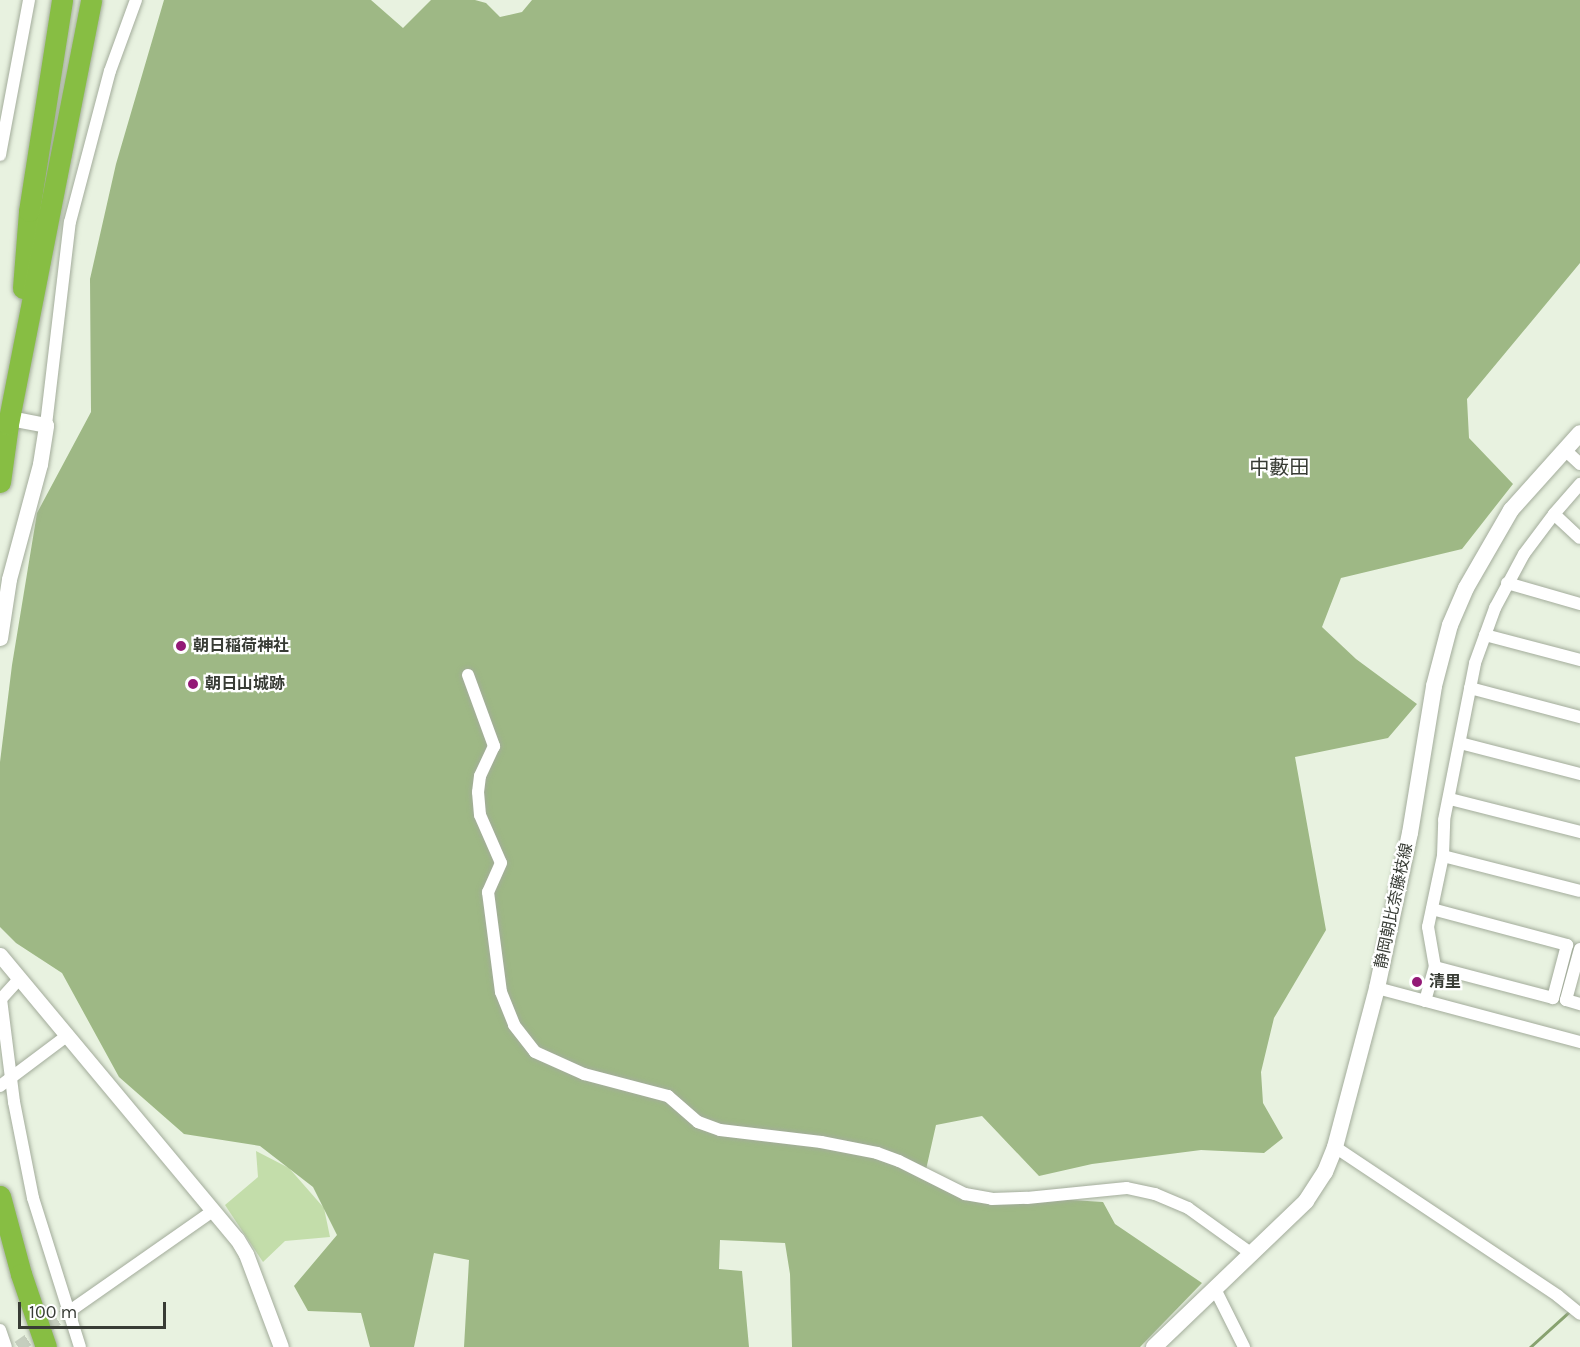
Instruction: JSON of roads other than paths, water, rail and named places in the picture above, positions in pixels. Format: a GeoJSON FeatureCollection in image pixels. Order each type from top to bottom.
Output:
{"type":"FeatureCollection","features":[{"type":"Feature","properties":{"kind":"highway"},"geometry":{"type":"LineString","coordinates":[[8,412],[30,211],[62,0]]}},
{"type":"Feature","properties":{"kind":"highway"},"geometry":{"type":"LineString","coordinates":[[22,295],[81,0]]}},
{"type":"Feature","properties":{"kind":"highway"},"geometry":{"type":"LineString","coordinates":[[0,482],[8,424],[91,0]]}},
{"type":"Feature","properties":{"kind":"highway"},"geometry":{"type":"LineString","coordinates":[[73,86],[98,0]]}},
{"type":"Feature","properties":{"kind":"highway"},"geometry":{"type":"LineString","coordinates":[[0,1196],[21,1274],[46,1347]]}},
{"type":"Feature","properties":{"kind":"highway"},"geometry":{"type":"LineString","coordinates":[[0,1242],[34,1347]]}},
{"type":"Feature","properties":{"kind":"main road","name":"静岡朝比奈藤枝線"},"geometry":{"type":"LineString","coordinates":[[1154,1347],[1306,1201],[1325,1172],[1335,1147],[1377,988],[1410,832],[1434,686],[1450,626],[1466,588],[1511,510],[1580,433]]}},
{"type":"Feature","properties":{"kind":"street"},"geometry":{"type":"LineString","coordinates":[[0,155],[17,54],[29,0]]}},
{"type":"Feature","properties":{"kind":"street"},"geometry":{"type":"LineString","coordinates":[[0,638],[9,579],[40,464],[70,222],[110,71],[136,0]]}},
{"type":"Feature","properties":{"kind":"street"},"geometry":{"type":"LineString","coordinates":[[8,412],[46,425]]}},
{"type":"Feature","properties":{"kind":"street"},"geometry":{"type":"LineString","coordinates":[[1564,449],[1580,464]]}},
{"type":"Feature","properties":{"kind":"street"},"geometry":{"type":"LineString","coordinates":[[1425,1001],[1435,967],[1428,927],[1443,856],[1444,820],[1450,799],[1470,688],[1485,635],[1507,583],[1524,554],[1580,484]]}},
{"type":"Feature","properties":{"kind":"street"},"geometry":{"type":"LineString","coordinates":[[1554,514],[1580,538]]}},
{"type":"Feature","properties":{"kind":"street"},"geometry":{"type":"LineString","coordinates":[[1507,583],[1580,604]]}},
{"type":"Feature","properties":{"kind":"street"},"geometry":{"type":"LineString","coordinates":[[1485,635],[1580,660]]}},
{"type":"Feature","properties":{"kind":"street"},"geometry":{"type":"LineString","coordinates":[[468,675],[494,746],[480,776],[478,792],[480,815],[501,863],[488,892],[501,992],[514,1025],[536,1052],[584,1074],[668,1096],[698,1122],[720,1130],[821,1142],[877,1153],[899,1161],[965,1194],[992,1199],[1027,1198],[1126,1188],[1155,1194],[1188,1208],[1252,1254]]}},
{"type":"Feature","properties":{"kind":"street"},"geometry":{"type":"LineString","coordinates":[[1470,688],[1580,717]]}},
{"type":"Feature","properties":{"kind":"street"},"geometry":{"type":"LineString","coordinates":[[1460,743],[1580,774]]}},
{"type":"Feature","properties":{"kind":"street"},"geometry":{"type":"LineString","coordinates":[[1450,799],[1580,832]]}},
{"type":"Feature","properties":{"kind":"street"},"geometry":{"type":"LineString","coordinates":[[1443,856],[1580,891]]}},
{"type":"Feature","properties":{"kind":"street"},"geometry":{"type":"LineString","coordinates":[[1432,909],[1567,945],[1553,998],[1435,967]]}},
{"type":"Feature","properties":{"kind":"street"},"geometry":{"type":"LineString","coordinates":[[1580,949],[1566,1000],[1580,1004]]}},
{"type":"Feature","properties":{"kind":"street"},"geometry":{"type":"LineString","coordinates":[[0,955],[214,1210],[246,1254],[281,1347]]}},
{"type":"Feature","properties":{"kind":"street"},"geometry":{"type":"LineString","coordinates":[[20,978],[1,999],[14,1102],[33,1197],[67,1313],[80,1347]]}},
{"type":"Feature","properties":{"kind":"street"},"geometry":{"type":"LineString","coordinates":[[1377,988],[1580,1042]]}},
{"type":"Feature","properties":{"kind":"street"},"geometry":{"type":"LineString","coordinates":[[0,1086],[68,1035]]}},
{"type":"Feature","properties":{"kind":"street"},"geometry":{"type":"LineString","coordinates":[[1335,1147],[1580,1314]]}},
{"type":"Feature","properties":{"kind":"street"},"geometry":{"type":"LineString","coordinates":[[67,1313],[214,1210]]}},
{"type":"Feature","properties":{"kind":"street"},"geometry":{"type":"LineString","coordinates":[[1215,1289],[1244,1347]]}},
{"type":"Feature","properties":{"kind":"street"},"geometry":{"type":"LineString","coordinates":[[0,1330],[6,1347]]}},
{"type":"Feature","properties":{"kind":"waterway"},"geometry":{"type":"LineString","coordinates":[[1530,1347],[1571,1310]]}},
{"type":"Feature","properties":{"kind":"tunnel"},"geometry":{"type":"LineString","coordinates":[[18,1347],[67,1313]]}},
{"type":"Feature","properties":{"kind":"place","name":"朝日稲荷神社"},"geometry":{"type":"Point","coordinates":[181,646]}},
{"type":"Feature","properties":{"kind":"place","name":"朝日山城跡"},"geometry":{"type":"Point","coordinates":[193,684]}},
{"type":"Feature","properties":{"kind":"place","name":"清里"},"geometry":{"type":"Point","coordinates":[1417,982]}},
{"type":"Feature","properties":{"kind":"district","name":"中藪田"},"geometry":{"type":"Point","coordinates":[1279,467]}}]}
